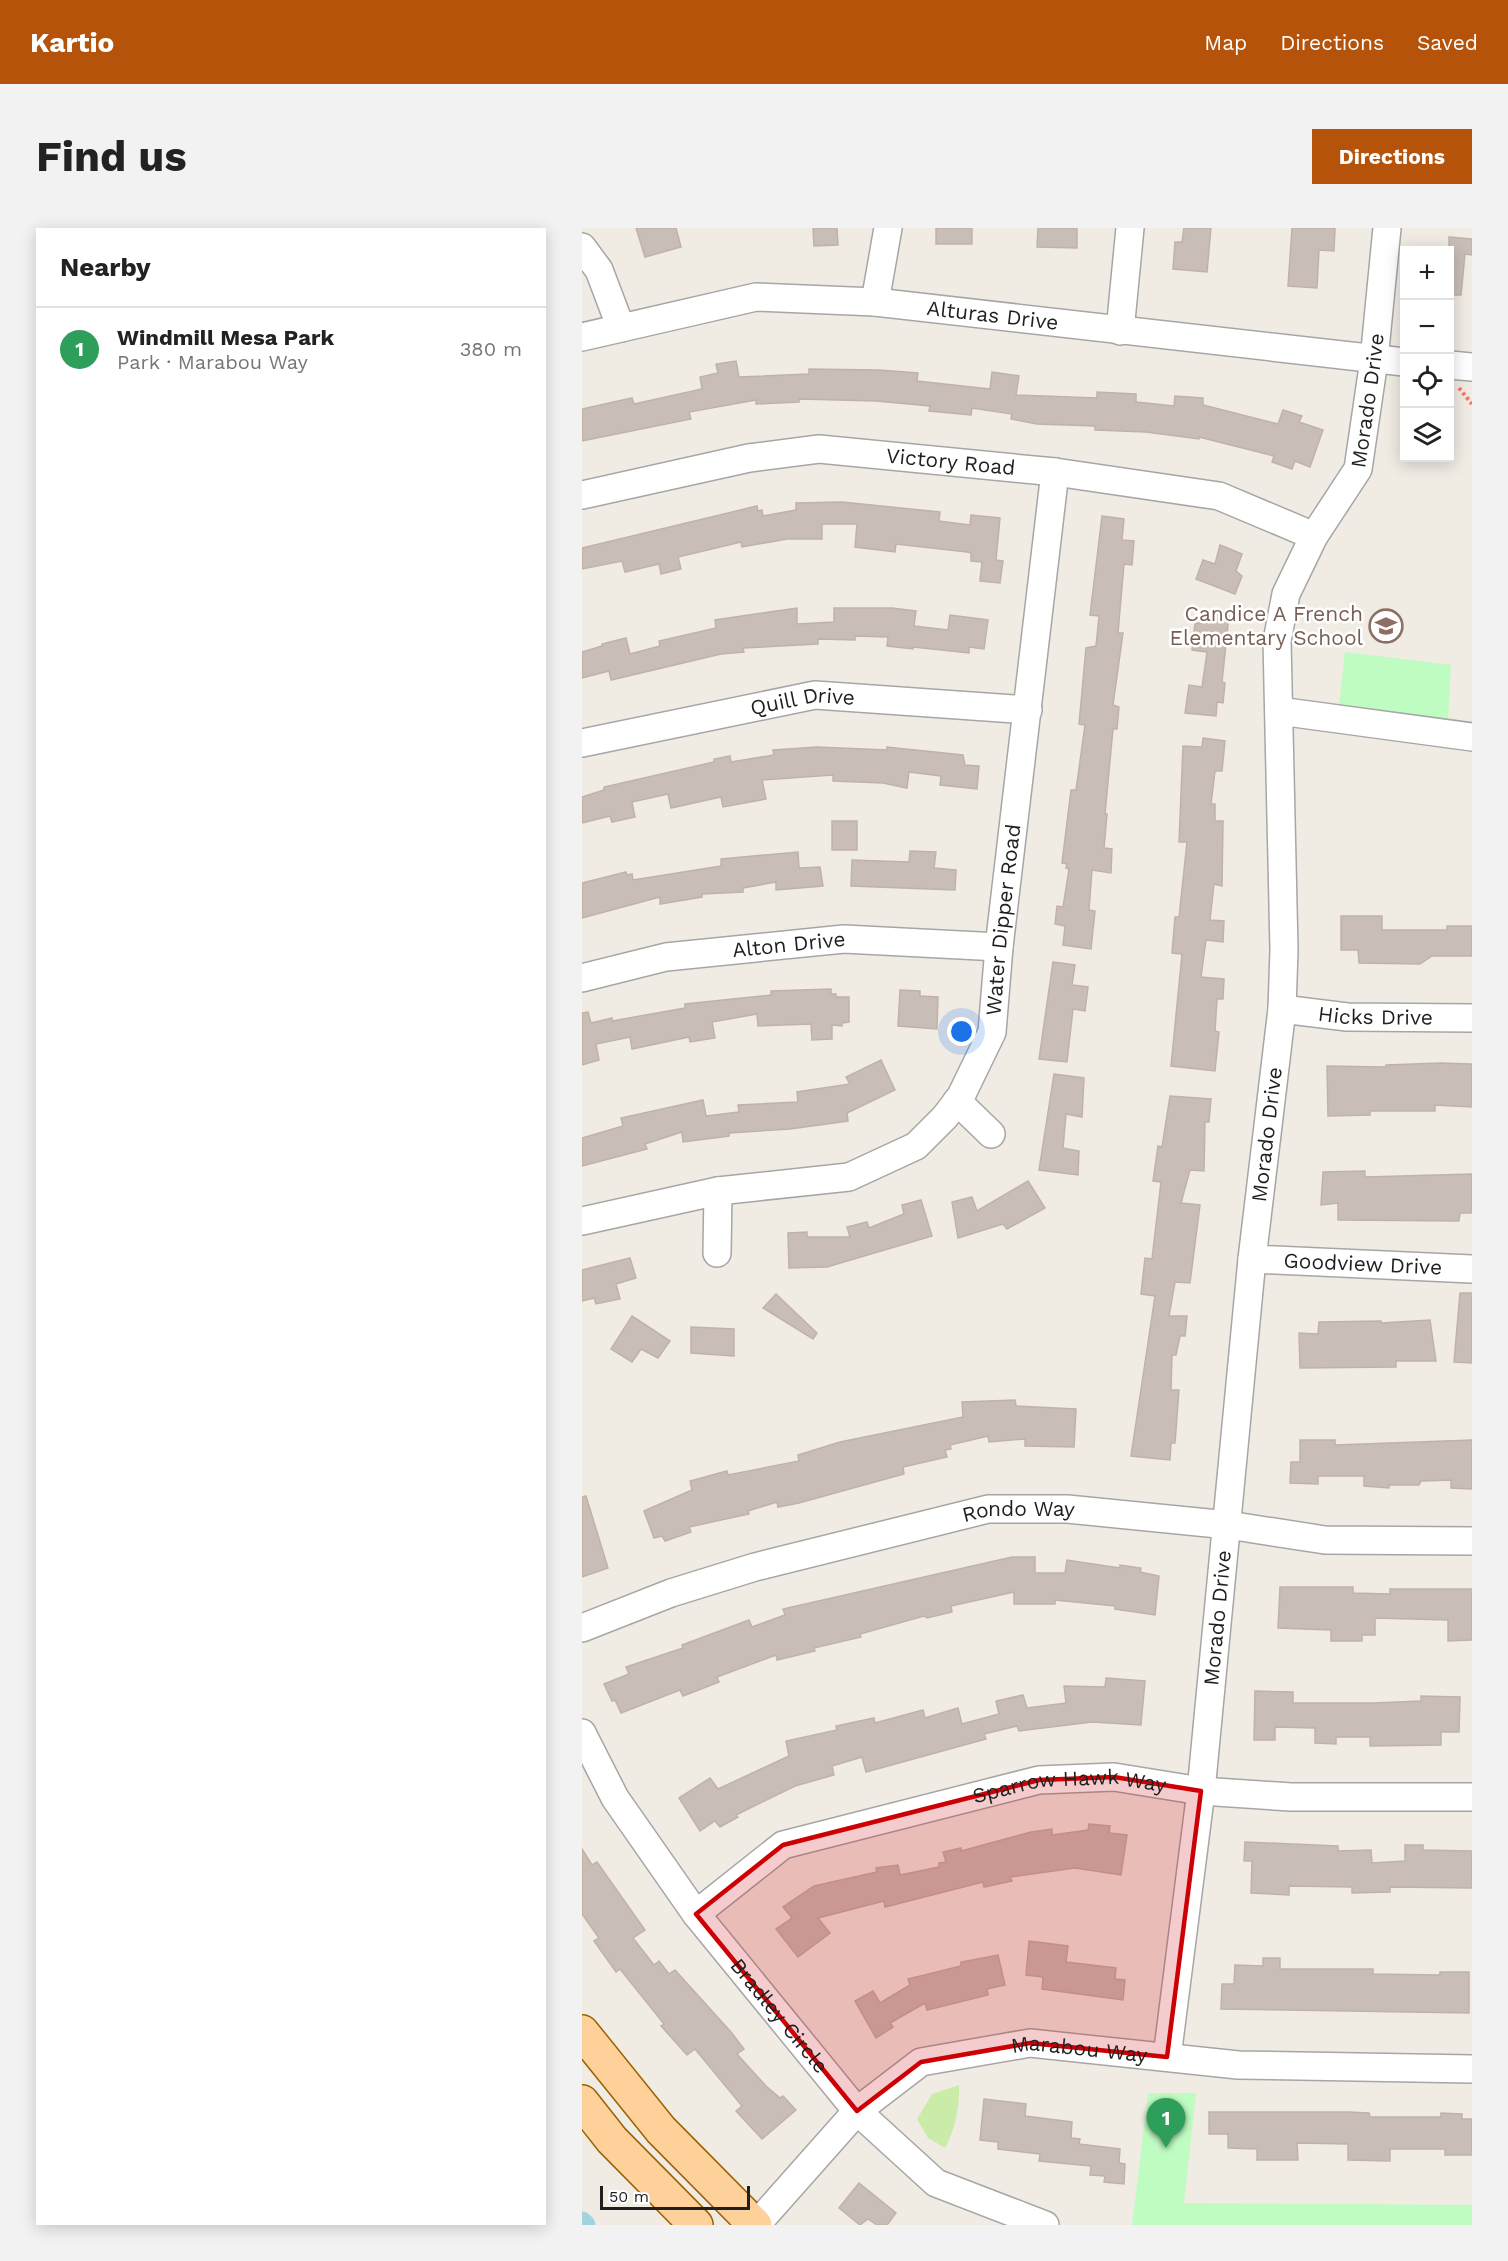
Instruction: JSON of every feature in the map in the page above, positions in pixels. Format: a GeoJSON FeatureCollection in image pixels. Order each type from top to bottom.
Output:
{"type":"FeatureCollection","features":[{"type":"Feature","properties":{"kind":"main road"},"geometry":{"type":"LineString","coordinates":[[582,2032],[661,2130],[755,2225]]}},
{"type":"Feature","properties":{"kind":"main road"},"geometry":{"type":"LineString","coordinates":[[582,2102],[612,2140],[696,2225]]}},
{"type":"Feature","properties":{"kind":"street"},"geometry":{"type":"LineString","coordinates":[[875,302],[888,228]]}},
{"type":"Feature","properties":{"kind":"street"},"geometry":{"type":"LineString","coordinates":[[1120,331],[1130,228]]}},
{"type":"Feature","properties":{"kind":"street","name":"Morado Drive"},"geometry":{"type":"LineString","coordinates":[[1167,2057],[1201,1791],[1252,1259],[1282,1008],[1284,950],[1277,642],[1286,594],[1314,536],[1358,469],[1374,360],[1387,228]]}},
{"type":"Feature","properties":{"kind":"street"},"geometry":{"type":"LineString","coordinates":[[582,247],[599,270],[621,328]]}},
{"type":"Feature","properties":{"kind":"street","name":"Alturas Drive"},"geometry":{"type":"LineString","coordinates":[[582,338],[756,297],[875,302],[1400,362]]}},
{"type":"Feature","properties":{"kind":"street"},"geometry":{"type":"LineString","coordinates":[[1454,365],[1472,367]]}},
{"type":"Feature","properties":{"kind":"street","name":"Victory Road"},"geometry":{"type":"LineString","coordinates":[[582,495],[749,458],[819,449],[1055,472],[1219,496],[1314,536]]}},
{"type":"Feature","properties":{"kind":"street","name":"Water Dipper Road"},"geometry":{"type":"LineString","coordinates":[[582,1221],[718,1191],[849,1177],[916,1146],[957,1101],[992,1032],[999,947],[1055,472]]}},
{"type":"Feature","properties":{"kind":"street","name":"Quill Drive"},"geometry":{"type":"LineString","coordinates":[[582,743],[814,695],[1028,710]]}},
{"type":"Feature","properties":{"kind":"street"},"geometry":{"type":"LineString","coordinates":[[1279,711],[1472,737]]}},
{"type":"Feature","properties":{"kind":"street","name":"Alton Drive"},"geometry":{"type":"LineString","coordinates":[[582,978],[666,957],[844,939],[999,947]]}},
{"type":"Feature","properties":{"kind":"street","name":"Hicks Drive"},"geometry":{"type":"LineString","coordinates":[[1282,1008],[1347,1017],[1472,1018]]}},
{"type":"Feature","properties":{"kind":"street"},"geometry":{"type":"LineString","coordinates":[[957,1101],[991,1134]]}},
{"type":"Feature","properties":{"kind":"street"},"geometry":{"type":"LineString","coordinates":[[717,1253],[718,1191]]}},
{"type":"Feature","properties":{"kind":"street","name":"Goodview Drive"},"geometry":{"type":"LineString","coordinates":[[1252,1259],[1472,1269]]}},
{"type":"Feature","properties":{"kind":"street","name":"Rondo Way"},"geometry":{"type":"LineString","coordinates":[[582,1628],[671,1593],[755,1567],[988,1509],[1067,1509],[1228,1525],[1325,1540],[1472,1540]]}},
{"type":"Feature","properties":{"kind":"street","name":"Bradley Circle"},"geometry":{"type":"LineString","coordinates":[[582,1733],[615,1798],[696,1914],[857,2111],[936,2183],[1045,2225]]}},
{"type":"Feature","properties":{"kind":"street","name":"Sparrow Hawk Way"},"geometry":{"type":"LineString","coordinates":[[696,1914],[783,1845],[1039,1780],[1114,1777],[1201,1791],[1291,1797],[1472,1797]]}},
{"type":"Feature","properties":{"kind":"street","name":"Marabou Way"},"geometry":{"type":"LineString","coordinates":[[755,2225],[857,2111],[921,2062],[1030,2043],[1238,2065],[1472,2069]]}},
{"type":"Feature","properties":{"kind":"highlighted area"},"geometry":{"type":"Polygon","coordinates":[[[1114,1777],[1201,1791],[1167,2057],[1030,2043],[921,2062],[857,2111],[696,1914],[783,1845],[1039,1780],[1114,1777]]]}},
{"type":"Feature","properties":{"kind":"green space"},"geometry":{"type":"Polygon","coordinates":[[[1345,652],[1451,665],[1448,721],[1339,705],[1345,652]]]}},
{"type":"Feature","properties":{"kind":"green space"},"geometry":{"type":"Polygon","coordinates":[[[959,2085],[956,2118],[945,2148],[928,2138],[917,2119],[932,2094],[959,2085]]]}},
{"type":"Feature","properties":{"kind":"green space"},"geometry":{"type":"Polygon","coordinates":[[[1148,2093],[1196,2093],[1184,2203],[1472,2205],[1472,2225],[1132,2225],[1148,2093]]]}},
{"type":"Feature","properties":{"kind":"building"},"geometry":{"type":"Polygon","coordinates":[[[636,228],[676,228],[681,247],[645,257],[636,228]]]}},
{"type":"Feature","properties":{"kind":"building"},"geometry":{"type":"Polygon","coordinates":[[[813,228],[837,228],[838,245],[814,246],[813,228]]]}},
{"type":"Feature","properties":{"kind":"building"},"geometry":{"type":"Polygon","coordinates":[[[936,228],[972,228],[972,244],[936,244],[936,228]]]}},
{"type":"Feature","properties":{"kind":"building"},"geometry":{"type":"Polygon","coordinates":[[[1038,228],[1077,228],[1077,248],[1037,247],[1038,228]]]}},
{"type":"Feature","properties":{"kind":"building"},"geometry":{"type":"Polygon","coordinates":[[[1184,228],[1211,228],[1207,272],[1173,269],[1175,242],[1182,242],[1184,228]]]}},
{"type":"Feature","properties":{"kind":"building"},"geometry":{"type":"Polygon","coordinates":[[[1292,228],[1335,228],[1334,251],[1319,250],[1317,288],[1288,286],[1292,228]]]}},
{"type":"Feature","properties":{"kind":"building"},"geometry":{"type":"Polygon","coordinates":[[[1449,237],[1472,239],[1472,255],[1465,254],[1461,295],[1454,295],[1454,246],[1449,246],[1449,237]]]}},
{"type":"Feature","properties":{"kind":"building"},"geometry":{"type":"Polygon","coordinates":[[[736,361],[739,377],[809,374],[809,369],[879,370],[918,373],[917,381],[990,389],[992,372],[1019,376],[1016,395],[1097,398],[1097,392],[1136,394],[1136,402],[1174,406],[1175,396],[1203,398],[1203,405],[1278,424],[1283,410],[1302,416],[1299,422],[1323,430],[1310,467],[1295,461],[1292,469],[1272,462],[1274,456],[1199,437],[1199,439],[1146,432],[1095,430],[1095,426],[1037,424],[1011,419],[1012,414],[972,408],[971,415],[929,411],[930,406],[876,401],[799,399],[799,402],[756,404],[756,400],[689,412],[691,419],[582,441],[582,409],[632,398],[634,404],[702,389],[700,377],[718,373],[716,364],[736,361]]]}},
{"type":"Feature","properties":{"kind":"building"},"geometry":{"type":"Polygon","coordinates":[[[842,502],[940,512],[939,521],[970,525],[971,515],[1000,518],[996,560],[1003,561],[1000,583],[980,581],[982,562],[971,561],[971,553],[967,552],[896,544],[895,552],[855,547],[857,524],[822,524],[822,539],[787,539],[742,547],[741,542],[678,557],[681,569],[661,574],[659,564],[625,572],[622,561],[582,569],[582,548],[757,506],[758,511],[762,510],[763,516],[796,510],[796,503],[842,502]]]}},
{"type":"Feature","properties":{"kind":"building"},"geometry":{"type":"Polygon","coordinates":[[[1102,516],[1124,519],[1122,540],[1134,541],[1132,565],[1124,564],[1118,633],[1123,633],[1113,705],[1119,707],[1117,729],[1113,729],[1105,814],[1107,814],[1104,848],[1112,849],[1111,873],[1092,870],[1089,910],[1095,911],[1091,949],[1063,945],[1065,926],[1055,924],[1057,906],[1063,907],[1069,869],[1066,868],[1067,864],[1062,863],[1071,790],[1076,790],[1085,725],[1079,724],[1086,648],[1096,646],[1099,616],[1090,615],[1102,516]]]}},
{"type":"Feature","properties":{"kind":"building"},"geometry":{"type":"Polygon","coordinates":[[[1220,545],[1242,554],[1236,571],[1242,576],[1235,594],[1196,579],[1203,560],[1215,564],[1220,545]]]}},
{"type":"Feature","properties":{"kind":"building"},"geometry":{"type":"Polygon","coordinates":[[[797,608],[797,624],[834,622],[834,608],[892,608],[916,611],[914,626],[948,630],[950,615],[988,620],[984,649],[969,647],[969,653],[913,647],[913,649],[887,646],[888,637],[855,636],[855,640],[818,639],[818,644],[743,648],[744,652],[721,654],[611,680],[609,671],[582,678],[582,652],[602,646],[602,644],[626,638],[630,654],[660,646],[659,641],[716,628],[715,620],[797,608]]]}},
{"type":"Feature","properties":{"kind":"building"},"geometry":{"type":"Polygon","coordinates":[[[1207,614],[1229,616],[1222,682],[1225,683],[1223,703],[1217,702],[1216,716],[1185,713],[1189,685],[1202,687],[1207,652],[1192,650],[1195,623],[1206,623],[1207,614]]]}},
{"type":"Feature","properties":{"kind":"building"},"geometry":{"type":"Polygon","coordinates":[[[1203,738],[1225,741],[1222,771],[1215,771],[1211,804],[1215,804],[1215,821],[1223,821],[1222,886],[1214,884],[1210,920],[1224,921],[1223,942],[1206,940],[1201,977],[1224,979],[1223,999],[1217,999],[1215,1031],[1219,1032],[1215,1071],[1171,1066],[1182,954],[1172,953],[1175,917],[1179,917],[1187,842],[1179,842],[1183,746],[1202,747],[1203,738]]]}},
{"type":"Feature","properties":{"kind":"building"},"geometry":{"type":"Polygon","coordinates":[[[817,747],[887,750],[887,747],[963,755],[965,765],[979,766],[977,789],[940,785],[941,776],[909,772],[907,788],[883,783],[833,781],[833,775],[762,780],[766,799],[723,807],[721,797],[671,808],[668,794],[632,802],[635,817],[612,822],[610,816],[582,823],[582,797],[604,790],[604,787],[714,762],[714,759],[730,756],[731,762],[774,755],[773,750],[817,747]]]}},
{"type":"Feature","properties":{"kind":"building"},"geometry":{"type":"Polygon","coordinates":[[[832,821],[857,821],[857,850],[832,850],[832,821]]]}},
{"type":"Feature","properties":{"kind":"building"},"geometry":{"type":"Polygon","coordinates":[[[910,851],[936,852],[934,868],[956,870],[955,890],[851,886],[852,860],[909,862],[910,851]]]}},
{"type":"Feature","properties":{"kind":"building"},"geometry":{"type":"Polygon","coordinates":[[[798,852],[799,868],[820,867],[823,886],[776,890],[776,882],[743,888],[743,892],[702,894],[702,897],[660,904],[660,897],[582,918],[582,883],[626,872],[627,875],[632,874],[633,880],[721,866],[721,859],[798,852]]]}},
{"type":"Feature","properties":{"kind":"building"},"geometry":{"type":"Polygon","coordinates":[[[1341,916],[1382,916],[1382,930],[1447,930],[1447,926],[1472,926],[1472,956],[1432,956],[1420,964],[1359,963],[1358,950],[1341,950],[1341,916]]]}},
{"type":"Feature","properties":{"kind":"building"},"geometry":{"type":"Polygon","coordinates":[[[1053,962],[1075,965],[1072,985],[1088,987],[1085,1011],[1073,1009],[1067,1062],[1039,1059],[1053,962]]]}},
{"type":"Feature","properties":{"kind":"building"},"geometry":{"type":"Polygon","coordinates":[[[831,989],[831,994],[836,994],[836,997],[849,997],[849,1022],[842,1023],[842,1026],[832,1025],[832,1039],[812,1040],[811,1024],[758,1026],[757,1014],[712,1022],[715,1038],[690,1042],[689,1037],[632,1049],[630,1037],[596,1044],[599,1060],[582,1065],[582,1013],[588,1012],[591,1023],[612,1018],[612,1021],[685,1008],[685,1004],[771,995],[771,991],[831,989]]]}},
{"type":"Feature","properties":{"kind":"building"},"geometry":{"type":"Polygon","coordinates":[[[900,990],[920,991],[920,996],[938,997],[937,1029],[898,1026],[900,990]]]}},
{"type":"Feature","properties":{"kind":"building"},"geometry":{"type":"Polygon","coordinates":[[[881,1060],[895,1090],[847,1113],[848,1121],[790,1129],[729,1133],[729,1136],[683,1142],[682,1132],[645,1144],[647,1149],[582,1166],[582,1138],[623,1126],[621,1118],[703,1100],[706,1116],[739,1112],[738,1105],[798,1102],[797,1092],[850,1084],[846,1077],[881,1060]]]}},
{"type":"Feature","properties":{"kind":"building"},"geometry":{"type":"Polygon","coordinates":[[[1472,1064],[1472,1107],[1435,1105],[1435,1111],[1370,1111],[1370,1115],[1328,1116],[1327,1066],[1386,1067],[1386,1065],[1472,1064]]]}},
{"type":"Feature","properties":{"kind":"building"},"geometry":{"type":"Polygon","coordinates":[[[1054,1074],[1084,1078],[1082,1117],[1066,1114],[1063,1148],[1079,1151],[1078,1175],[1039,1170],[1054,1074]]]}},
{"type":"Feature","properties":{"kind":"building"},"geometry":{"type":"Polygon","coordinates":[[[1170,1096],[1211,1099],[1209,1122],[1205,1122],[1204,1171],[1190,1170],[1181,1203],[1200,1205],[1190,1283],[1175,1282],[1169,1316],[1187,1316],[1185,1336],[1180,1336],[1176,1355],[1172,1355],[1171,1390],[1179,1390],[1175,1443],[1171,1443],[1170,1460],[1131,1456],[1155,1296],[1141,1294],[1145,1258],[1152,1259],[1161,1182],[1153,1181],[1158,1146],[1162,1147],[1170,1096]]]}},
{"type":"Feature","properties":{"kind":"building"},"geometry":{"type":"Polygon","coordinates":[[[1365,1171],[1365,1177],[1472,1174],[1472,1213],[1460,1213],[1459,1221],[1338,1220],[1338,1203],[1321,1205],[1323,1172],[1365,1171]]]}},
{"type":"Feature","properties":{"kind":"building"},"geometry":{"type":"Polygon","coordinates":[[[1028,1181],[1045,1208],[1007,1229],[1003,1224],[958,1238],[952,1202],[972,1197],[977,1211],[1028,1181]]]}},
{"type":"Feature","properties":{"kind":"building"},"geometry":{"type":"Polygon","coordinates":[[[921,1200],[932,1236],[827,1267],[789,1268],[788,1233],[807,1232],[807,1237],[850,1237],[847,1227],[867,1222],[869,1228],[904,1214],[902,1205],[921,1200]]]}},
{"type":"Feature","properties":{"kind":"building"},"geometry":{"type":"Polygon","coordinates":[[[630,1258],[636,1278],[616,1284],[620,1299],[596,1304],[594,1298],[582,1301],[582,1270],[630,1258]]]}},
{"type":"Feature","properties":{"kind":"building"},"geometry":{"type":"Polygon","coordinates":[[[1460,1293],[1472,1293],[1472,1363],[1454,1362],[1460,1293]]]}},
{"type":"Feature","properties":{"kind":"building"},"geometry":{"type":"Polygon","coordinates":[[[776,1294],[817,1333],[813,1339],[763,1308],[776,1294]]]}},
{"type":"Feature","properties":{"kind":"building"},"geometry":{"type":"Polygon","coordinates":[[[632,1316],[670,1341],[658,1358],[641,1349],[632,1362],[611,1349],[632,1316]]]}},
{"type":"Feature","properties":{"kind":"building"},"geometry":{"type":"Polygon","coordinates":[[[1430,1320],[1436,1361],[1396,1361],[1396,1367],[1300,1368],[1299,1333],[1318,1334],[1319,1322],[1381,1321],[1381,1323],[1430,1320]]]}},
{"type":"Feature","properties":{"kind":"building"},"geometry":{"type":"Polygon","coordinates":[[[691,1327],[734,1329],[734,1356],[691,1353],[691,1327]]]}},
{"type":"Feature","properties":{"kind":"building"},"geometry":{"type":"Polygon","coordinates":[[[1015,1400],[1016,1406],[1076,1409],[1074,1447],[1025,1446],[1025,1439],[989,1442],[988,1436],[950,1445],[951,1449],[945,1450],[947,1457],[903,1467],[904,1474],[799,1503],[778,1507],[777,1502],[748,1511],[749,1514],[689,1527],[691,1532],[665,1541],[662,1536],[654,1538],[644,1511],[692,1490],[690,1481],[727,1471],[728,1475],[799,1461],[798,1455],[840,1442],[963,1417],[962,1402],[1015,1400]]]}},
{"type":"Feature","properties":{"kind":"building"},"geometry":{"type":"Polygon","coordinates":[[[1300,1440],[1335,1440],[1335,1445],[1472,1440],[1472,1489],[1451,1488],[1451,1480],[1421,1481],[1419,1485],[1389,1485],[1389,1488],[1364,1486],[1364,1476],[1318,1476],[1318,1484],[1290,1483],[1291,1462],[1300,1462],[1300,1440]]]}},
{"type":"Feature","properties":{"kind":"building"},"geometry":{"type":"Polygon","coordinates":[[[586,1496],[608,1568],[582,1577],[582,1497],[586,1496]]]}},
{"type":"Feature","properties":{"kind":"building"},"geometry":{"type":"Polygon","coordinates":[[[1012,1557],[1035,1557],[1035,1573],[1065,1573],[1067,1560],[1120,1568],[1120,1565],[1141,1568],[1140,1572],[1159,1576],[1155,1615],[1115,1609],[1115,1606],[1055,1600],[1055,1604],[1014,1604],[1014,1592],[951,1606],[952,1612],[927,1618],[924,1616],[860,1634],[861,1637],[814,1648],[815,1651],[777,1660],[776,1655],[717,1677],[719,1682],[683,1696],[680,1690],[621,1713],[604,1684],[629,1674],[626,1667],[683,1648],[682,1645],[749,1620],[752,1627],[785,1615],[783,1609],[1012,1557]]]}},
{"type":"Feature","properties":{"kind":"building"},"geometry":{"type":"Polygon","coordinates":[[[1280,1587],[1353,1587],[1353,1593],[1390,1594],[1390,1589],[1472,1589],[1472,1640],[1448,1641],[1448,1620],[1375,1618],[1375,1635],[1362,1635],[1362,1641],[1331,1641],[1331,1630],[1278,1628],[1280,1587]]]}},
{"type":"Feature","properties":{"kind":"building"},"geometry":{"type":"Polygon","coordinates":[[[1106,1678],[1145,1681],[1141,1725],[1092,1722],[1019,1731],[1017,1726],[984,1734],[986,1739],[866,1772],[862,1757],[832,1766],[834,1775],[795,1786],[736,1815],[738,1817],[720,1827],[715,1821],[700,1831],[679,1798],[710,1778],[718,1789],[789,1756],[786,1741],[837,1730],[836,1726],[874,1718],[875,1723],[923,1710],[925,1718],[958,1708],[962,1724],[999,1714],[996,1701],[1023,1695],[1027,1708],[1066,1703],[1064,1686],[1105,1687],[1106,1678]]]}},
{"type":"Feature","properties":{"kind":"building"},"geometry":{"type":"Polygon","coordinates":[[[1255,1691],[1293,1692],[1293,1703],[1374,1703],[1421,1701],[1421,1696],[1460,1697],[1459,1732],[1441,1732],[1441,1745],[1370,1746],[1370,1737],[1336,1737],[1336,1744],[1315,1743],[1315,1728],[1275,1727],[1275,1740],[1254,1740],[1255,1691]]]}},
{"type":"Feature","properties":{"kind":"building"},"geometry":{"type":"Polygon","coordinates":[[[1089,1824],[1110,1826],[1109,1833],[1127,1835],[1121,1875],[1075,1868],[1010,1877],[1012,1881],[984,1887],[983,1882],[885,1907],[884,1901],[818,1918],[830,1933],[798,1957],[776,1929],[792,1918],[783,1907],[814,1886],[877,1872],[876,1868],[898,1865],[900,1875],[939,1867],[939,1863],[946,1862],[943,1852],[961,1848],[961,1851],[1031,1832],[1052,1829],[1052,1835],[1088,1830],[1089,1824]]]}},
{"type":"Feature","properties":{"kind":"building"},"geometry":{"type":"Polygon","coordinates":[[[1245,1842],[1338,1846],[1338,1851],[1371,1850],[1372,1863],[1405,1861],[1405,1845],[1423,1845],[1423,1850],[1472,1851],[1472,1888],[1390,1887],[1390,1892],[1352,1893],[1352,1887],[1289,1886],[1289,1895],[1251,1893],[1252,1861],[1244,1861],[1245,1842]]]}},
{"type":"Feature","properties":{"kind":"building"},"geometry":{"type":"Polygon","coordinates":[[[582,1849],[592,1865],[597,1862],[645,1930],[633,1938],[654,1965],[659,1961],[669,1974],[675,1970],[744,2049],[737,2054],[766,2086],[780,2098],[783,2096],[796,2110],[762,2139],[736,2111],[742,2106],[695,2049],[687,2055],[661,2026],[664,2024],[620,1969],[616,1972],[594,1941],[599,1938],[582,1914],[582,1849]]]}},
{"type":"Feature","properties":{"kind":"building"},"geometry":{"type":"Polygon","coordinates":[[[1029,1941],[1068,1946],[1066,1962],[1116,1968],[1115,1979],[1125,1980],[1123,2000],[1042,1989],[1043,1977],[1026,1975],[1029,1941]]]}},
{"type":"Feature","properties":{"kind":"building"},"geometry":{"type":"Polygon","coordinates":[[[998,1955],[1005,1985],[987,1989],[988,1995],[927,2010],[925,2003],[890,2023],[893,2027],[876,2038],[855,2001],[873,1991],[880,2003],[910,1985],[908,1979],[961,1966],[961,1962],[998,1955]]]}},
{"type":"Feature","properties":{"kind":"building"},"geometry":{"type":"Polygon","coordinates":[[[1263,1958],[1280,1958],[1280,1969],[1373,1969],[1373,1974],[1440,1975],[1440,1972],[1469,1972],[1469,2013],[1221,2009],[1222,1984],[1234,1984],[1235,1965],[1263,1966],[1263,1958]]]}},
{"type":"Feature","properties":{"kind":"building"},"geometry":{"type":"Polygon","coordinates":[[[984,2099],[1026,2104],[1025,2116],[1072,2122],[1071,2138],[1080,2139],[1079,2144],[1120,2149],[1119,2163],[1125,2164],[1124,2184],[1104,2182],[1105,2176],[1090,2175],[1091,2166],[1039,2161],[1040,2154],[998,2149],[998,2142],[980,2140],[984,2099]]]}},
{"type":"Feature","properties":{"kind":"building"},"geometry":{"type":"Polygon","coordinates":[[[1209,2112],[1348,2112],[1369,2113],[1370,2117],[1441,2117],[1441,2113],[1462,2114],[1462,2119],[1472,2119],[1472,2155],[1445,2155],[1445,2149],[1390,2149],[1390,2161],[1348,2160],[1348,2144],[1297,2143],[1298,2160],[1257,2160],[1257,2149],[1228,2148],[1228,2134],[1209,2134],[1209,2112]]]}},
{"type":"Feature","properties":{"kind":"building"},"geometry":{"type":"Polygon","coordinates":[[[859,2183],[896,2213],[887,2225],[877,2225],[868,2219],[860,2225],[839,2208],[859,2183]]]}},
{"type":"Feature","properties":{"kind":"waterway"},"geometry":{"type":"LineString","coordinates":[[582,2222],[585,2225]]}},
{"type":"Feature","properties":{"kind":"place","name":"Candice A French Elementary School"},"geometry":{"type":"Point","coordinates":[1386,626]}},
{"type":"Feature","properties":{"kind":"place","name":"Windmill Mesa Park"},"geometry":{"type":"Point","coordinates":[1166,2148]}}]}
